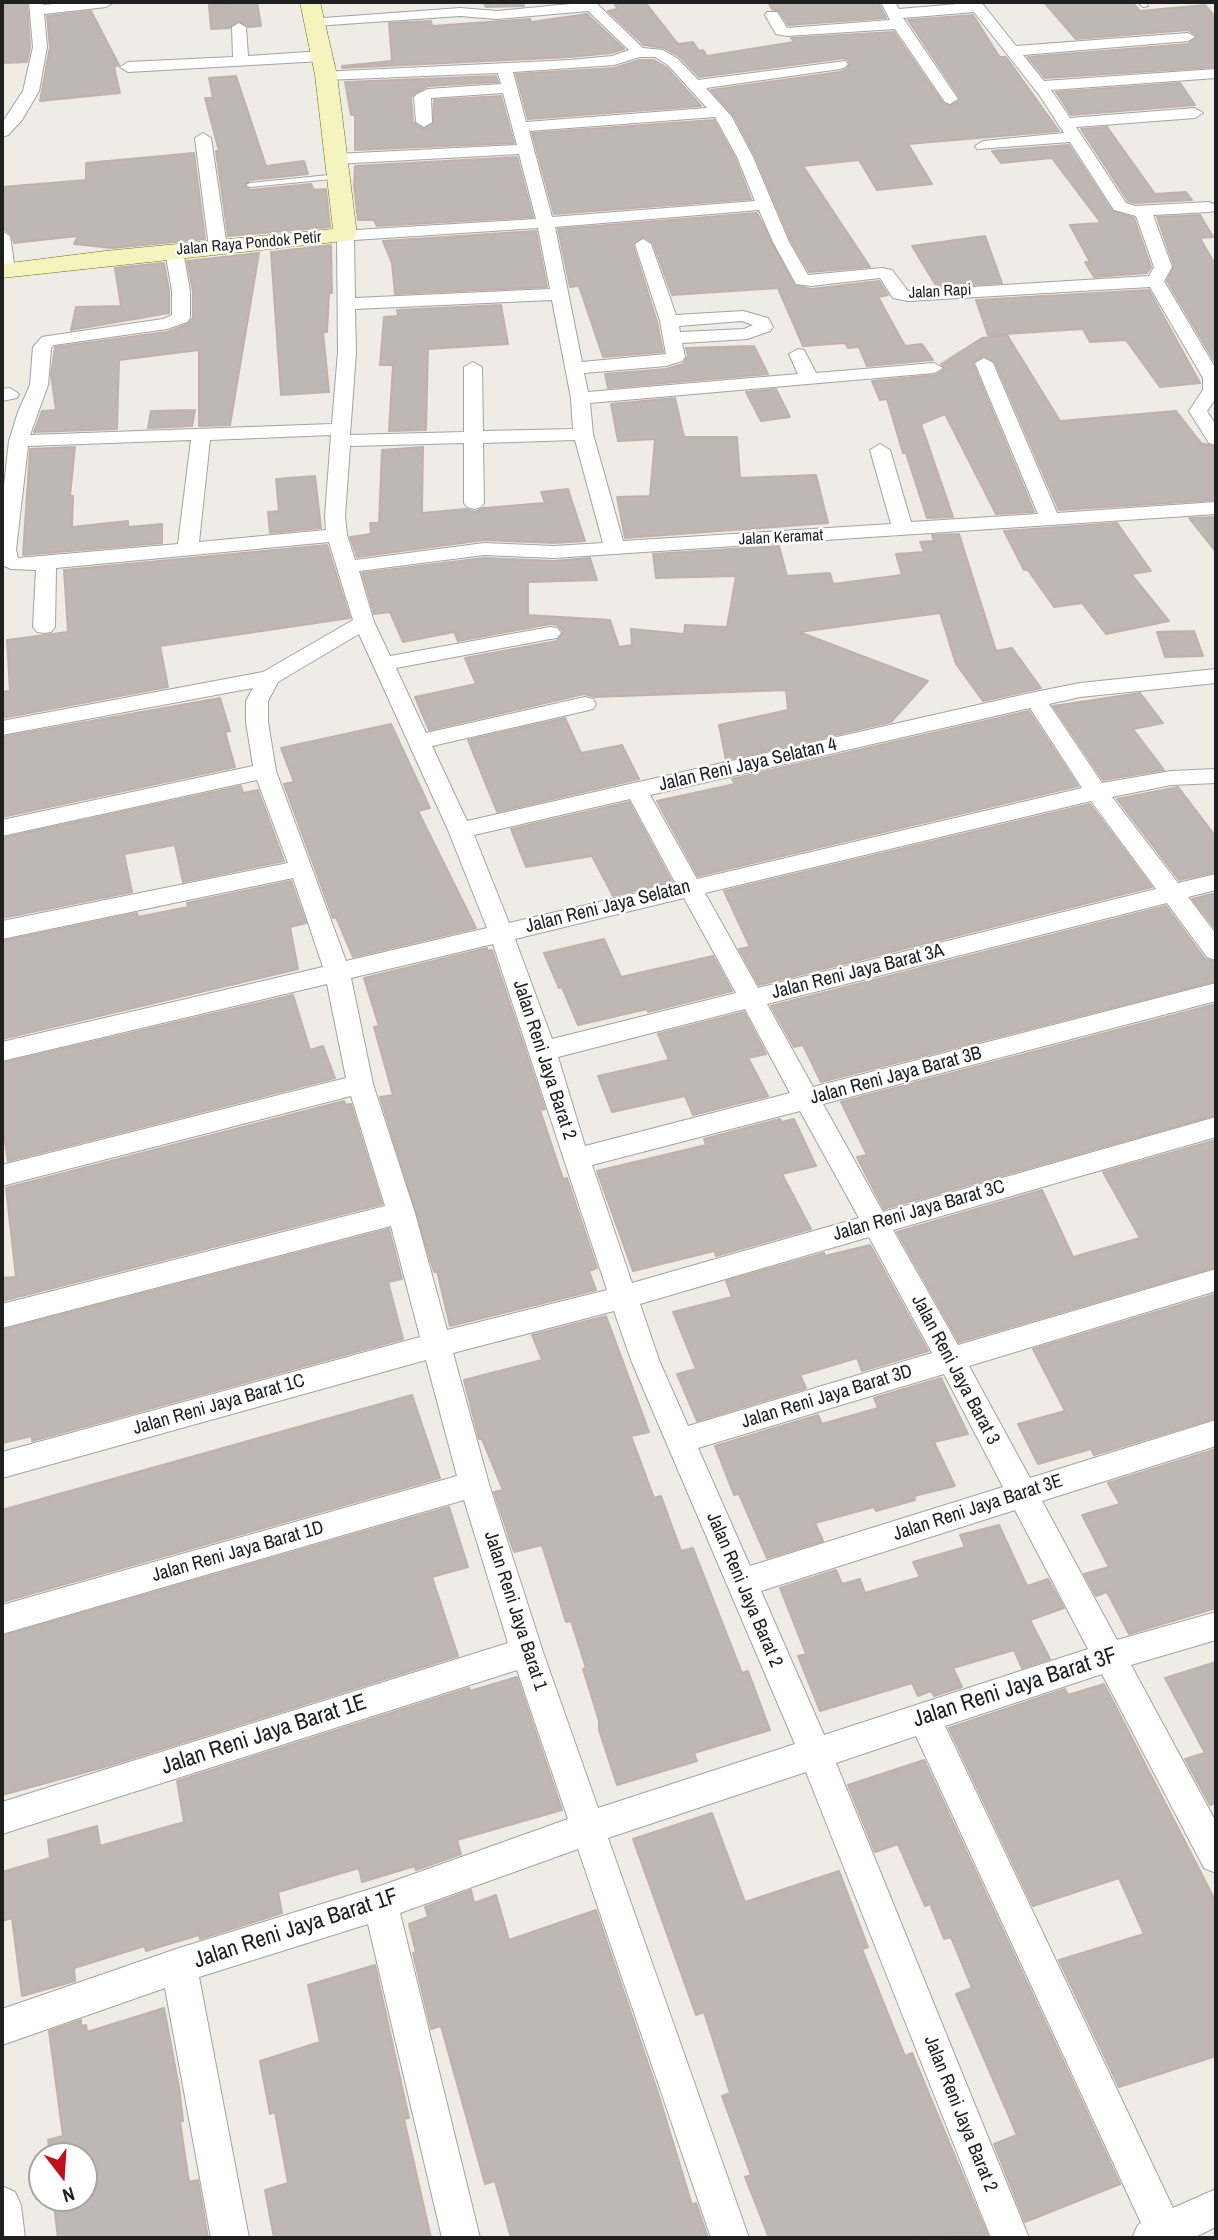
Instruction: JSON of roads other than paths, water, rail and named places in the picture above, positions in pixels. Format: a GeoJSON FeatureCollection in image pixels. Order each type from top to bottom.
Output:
{"type":"FeatureCollection","features":[{"type":"Feature","properties":{"kind":"main road","name":"Jalan Raya Pondok Petir"},"geometry":{"type":"LineString","coordinates":[[4,270],[345,235],[324,65],[312,12]]}},
{"type":"Feature","properties":{"kind":"street"},"geometry":{"type":"LineString","coordinates":[[2,132],[16,117],[31,91],[40,47],[37,6],[106,3]]}},
{"type":"Feature","properties":{"kind":"street"},"geometry":{"type":"LineString","coordinates":[[772,15],[781,31],[787,32],[894,13],[976,4],[1039,86],[1120,206],[1125,210],[1143,211],[1209,207]]}},
{"type":"Feature","properties":{"kind":"street"},"geometry":{"type":"LineString","coordinates":[[312,12],[460,12],[497,15],[546,5],[591,6],[639,52]]}},
{"type":"Feature","properties":{"kind":"street"},"geometry":{"type":"LineString","coordinates":[[894,13],[950,99]]}},
{"type":"Feature","properties":{"kind":"street"},"geometry":{"type":"LineString","coordinates":[[239,27],[241,60]]}},
{"type":"Feature","properties":{"kind":"street"},"geometry":{"type":"LineString","coordinates":[[1013,51],[1188,37]]}},
{"type":"Feature","properties":{"kind":"street"},"geometry":{"type":"LineString","coordinates":[[128,67],[241,60],[324,65],[504,68],[595,63],[639,52]]}},
{"type":"Feature","properties":{"kind":"street","name":"Jalan Rapi"},"geometry":{"type":"LineString","coordinates":[[639,52],[664,55],[697,85],[720,112],[745,157],[764,205],[800,278],[805,281],[882,273],[900,294],[908,296],[1155,281]]}},
{"type":"Feature","properties":{"kind":"street"},"geometry":{"type":"LineString","coordinates":[[697,85],[840,64]]}},
{"type":"Feature","properties":{"kind":"street"},"geometry":{"type":"LineString","coordinates":[[504,68],[522,127],[545,221],[580,398],[583,434],[615,548]]}},
{"type":"Feature","properties":{"kind":"street"},"geometry":{"type":"LineString","coordinates":[[1039,86],[1216,73]]}},
{"type":"Feature","properties":{"kind":"street"},"geometry":{"type":"LineString","coordinates":[[424,122],[422,97],[428,94],[509,88]]}},
{"type":"Feature","properties":{"kind":"street"},"geometry":{"type":"LineString","coordinates":[[522,127],[720,112]]}},
{"type":"Feature","properties":{"kind":"street"},"geometry":{"type":"LineString","coordinates":[[1064,123],[1195,113]]}},
{"type":"Feature","properties":{"kind":"street"},"geometry":{"type":"LineString","coordinates":[[983,146],[1074,137]]}},
{"type":"Feature","properties":{"kind":"street"},"geometry":{"type":"LineString","coordinates":[[203,138],[218,247]]}},
{"type":"Feature","properties":{"kind":"street"},"geometry":{"type":"LineString","coordinates":[[337,168],[527,149]]}},
{"type":"Feature","properties":{"kind":"street"},"geometry":{"type":"LineString","coordinates":[[346,567],[335,516],[348,304],[345,235],[470,229],[764,205]]}},
{"type":"Feature","properties":{"kind":"street"},"geometry":{"type":"LineString","coordinates":[[1143,211],[1163,267],[1155,281],[1214,378],[1212,390],[1198,411],[1216,439]]}},
{"type":"Feature","properties":{"kind":"street"},"geometry":{"type":"LineString","coordinates":[[2,236],[4,270]]}},
{"type":"Feature","properties":{"kind":"street"},"geometry":{"type":"LineString","coordinates":[[574,368],[676,357],[671,330],[643,244]]}},
{"type":"Feature","properties":{"kind":"street"},"geometry":{"type":"LineString","coordinates":[[174,251],[181,291],[181,318],[167,324],[48,341],[42,347],[39,385],[27,412],[19,441],[6,550],[8,559],[11,563],[25,565],[337,535]]}},
{"type":"Feature","properties":{"kind":"street"},"geometry":{"type":"LineString","coordinates":[[348,304],[558,294]]}},
{"type":"Feature","properties":{"kind":"street"},"geometry":{"type":"LineString","coordinates":[[798,354],[808,378]]}},
{"type":"Feature","properties":{"kind":"street"},"geometry":{"type":"LineString","coordinates":[[984,363],[1050,520]]}},
{"type":"Feature","properties":{"kind":"street"},"geometry":{"type":"LineString","coordinates":[[473,367],[474,503]]}},
{"type":"Feature","properties":{"kind":"street"},"geometry":{"type":"LineString","coordinates":[[580,398],[934,368]]}},
{"type":"Feature","properties":{"kind":"street"},"geometry":{"type":"LineString","coordinates":[[19,441],[201,436],[475,438],[583,434]]}},
{"type":"Feature","properties":{"kind":"street"},"geometry":{"type":"LineString","coordinates":[[188,549],[201,436]]}},
{"type":"Feature","properties":{"kind":"street"},"geometry":{"type":"LineString","coordinates":[[880,450],[903,530]]}},
{"type":"Feature","properties":{"kind":"street","name":"Jalan Keramat"},"geometry":{"type":"LineString","coordinates":[[346,567],[484,549],[554,552],[1216,508]]}},
{"type":"Feature","properties":{"kind":"street"},"geometry":{"type":"LineString","coordinates":[[44,627],[46,563]]}},
{"type":"Feature","properties":{"kind":"street","name":"Jalan Reni Jaya Barat 2"},"geometry":{"type":"LineString","coordinates":[[346,567],[363,622],[421,741],[501,933],[645,1360],[816,1755],[1010,2238]]}},
{"type":"Feature","properties":{"kind":"street"},"geometry":{"type":"LineString","coordinates":[[2,728],[269,678],[363,622]]}},
{"type":"Feature","properties":{"kind":"street"},"geometry":{"type":"LineString","coordinates":[[384,664],[550,633]]}},
{"type":"Feature","properties":{"kind":"street","name":"Jalan Reni Jaya Selatan 4"},"geometry":{"type":"LineString","coordinates":[[460,830],[1035,699],[1126,683],[1216,676]]}},
{"type":"Feature","properties":{"kind":"street"},"geometry":{"type":"LineString","coordinates":[[269,678],[257,701],[257,722],[265,771],[302,868],[337,972]]}},
{"type":"Feature","properties":{"kind":"street"},"geometry":{"type":"LineString","coordinates":[[1035,699],[1096,792],[1216,951]]}},
{"type":"Feature","properties":{"kind":"street"},"geometry":{"type":"LineString","coordinates":[[421,741],[585,704]]}},
{"type":"Feature","properties":{"kind":"street"},"geometry":{"type":"LineString","coordinates":[[2,828],[265,771]]}},
{"type":"Feature","properties":{"kind":"street","name":"Jalan Reni Jaya Selatan"},"geometry":{"type":"LineString","coordinates":[[2,1052],[1096,792],[1171,778],[1216,776]]}},
{"type":"Feature","properties":{"kind":"street","name":"Jalan Reni Jaya Barat 3"},"geometry":{"type":"LineString","coordinates":[[636,790],[951,1360],[1216,1856]]}},
{"type":"Feature","properties":{"kind":"street"},"geometry":{"type":"LineString","coordinates":[[2,930],[302,868]]}},
{"type":"Feature","properties":{"kind":"street","name":"Jalan Reni Jaya Barat 3A"},"geometry":{"type":"LineString","coordinates":[[543,1051],[1216,882]]}},
{"type":"Feature","properties":{"kind":"street","name":"Jalan Reni Jaya Barat 1"},"geometry":{"type":"LineString","coordinates":[[337,972],[360,1084],[401,1213],[474,1484],[527,1652],[730,2238]]}},
{"type":"Feature","properties":{"kind":"street","name":"Jalan Reni Jaya Barat 3B"},"geometry":{"type":"LineString","coordinates":[[576,1159],[1216,992]]}},
{"type":"Feature","properties":{"kind":"street"},"geometry":{"type":"LineString","coordinates":[[2,1176],[360,1084]]}},
{"type":"Feature","properties":{"kind":"street","name":"Jalan Reni Jaya Barat 3C"},"geometry":{"type":"LineString","coordinates":[[436,1345],[622,1297],[1216,1127]]}},
{"type":"Feature","properties":{"kind":"street"},"geometry":{"type":"LineString","coordinates":[[2,1316],[401,1213]]}},
{"type":"Feature","properties":{"kind":"street","name":"Jalan Reni Jaya Barat 3D"},"geometry":{"type":"LineString","coordinates":[[680,1441],[1216,1280]]}},
{"type":"Feature","properties":{"kind":"street","name":"Jalan Reni Jaya Barat 1C"},"geometry":{"type":"LineString","coordinates":[[2,1465],[436,1345]]}},
{"type":"Feature","properties":{"kind":"street","name":"Jalan Reni Jaya Barat 3E"},"geometry":{"type":"LineString","coordinates":[[741,1583],[1216,1433]]}},
{"type":"Feature","properties":{"kind":"street","name":"Jalan Reni Jaya Barat 1D"},"geometry":{"type":"LineString","coordinates":[[2,1620],[474,1484]]}},
{"type":"Feature","properties":{"kind":"street","name":"Jalan Reni Jaya Barat 3F"},"geometry":{"type":"LineString","coordinates":[[589,1828],[1109,1657],[1216,1626]]}},
{"type":"Feature","properties":{"kind":"street","name":"Jalan Reni Jaya Barat 1E"},"geometry":{"type":"LineString","coordinates":[[2,1818],[527,1652]]}},
{"type":"Feature","properties":{"kind":"street"},"geometry":{"type":"LineString","coordinates":[[924,1718],[1158,2235],[1216,2208]]}},
{"type":"Feature","properties":{"kind":"street","name":"Jalan Reni Jaya Barat 1F"},"geometry":{"type":"LineString","coordinates":[[2,2027],[180,1966],[380,1903],[589,1828]]}},
{"type":"Feature","properties":{"kind":"street"},"geometry":{"type":"LineString","coordinates":[[380,1903],[461,2238]]}},
{"type":"Feature","properties":{"kind":"street"},"geometry":{"type":"LineString","coordinates":[[180,1966],[230,2238]]}},
{"type":"Feature","properties":{"kind":"street"},"geometry":{"type":"LineString","coordinates":[[2,2205],[6,2238]]}},
{"type":"Feature","properties":{"kind":"lane"},"geometry":{"type":"LineString","coordinates":[[250,185],[337,168]]}}]}
